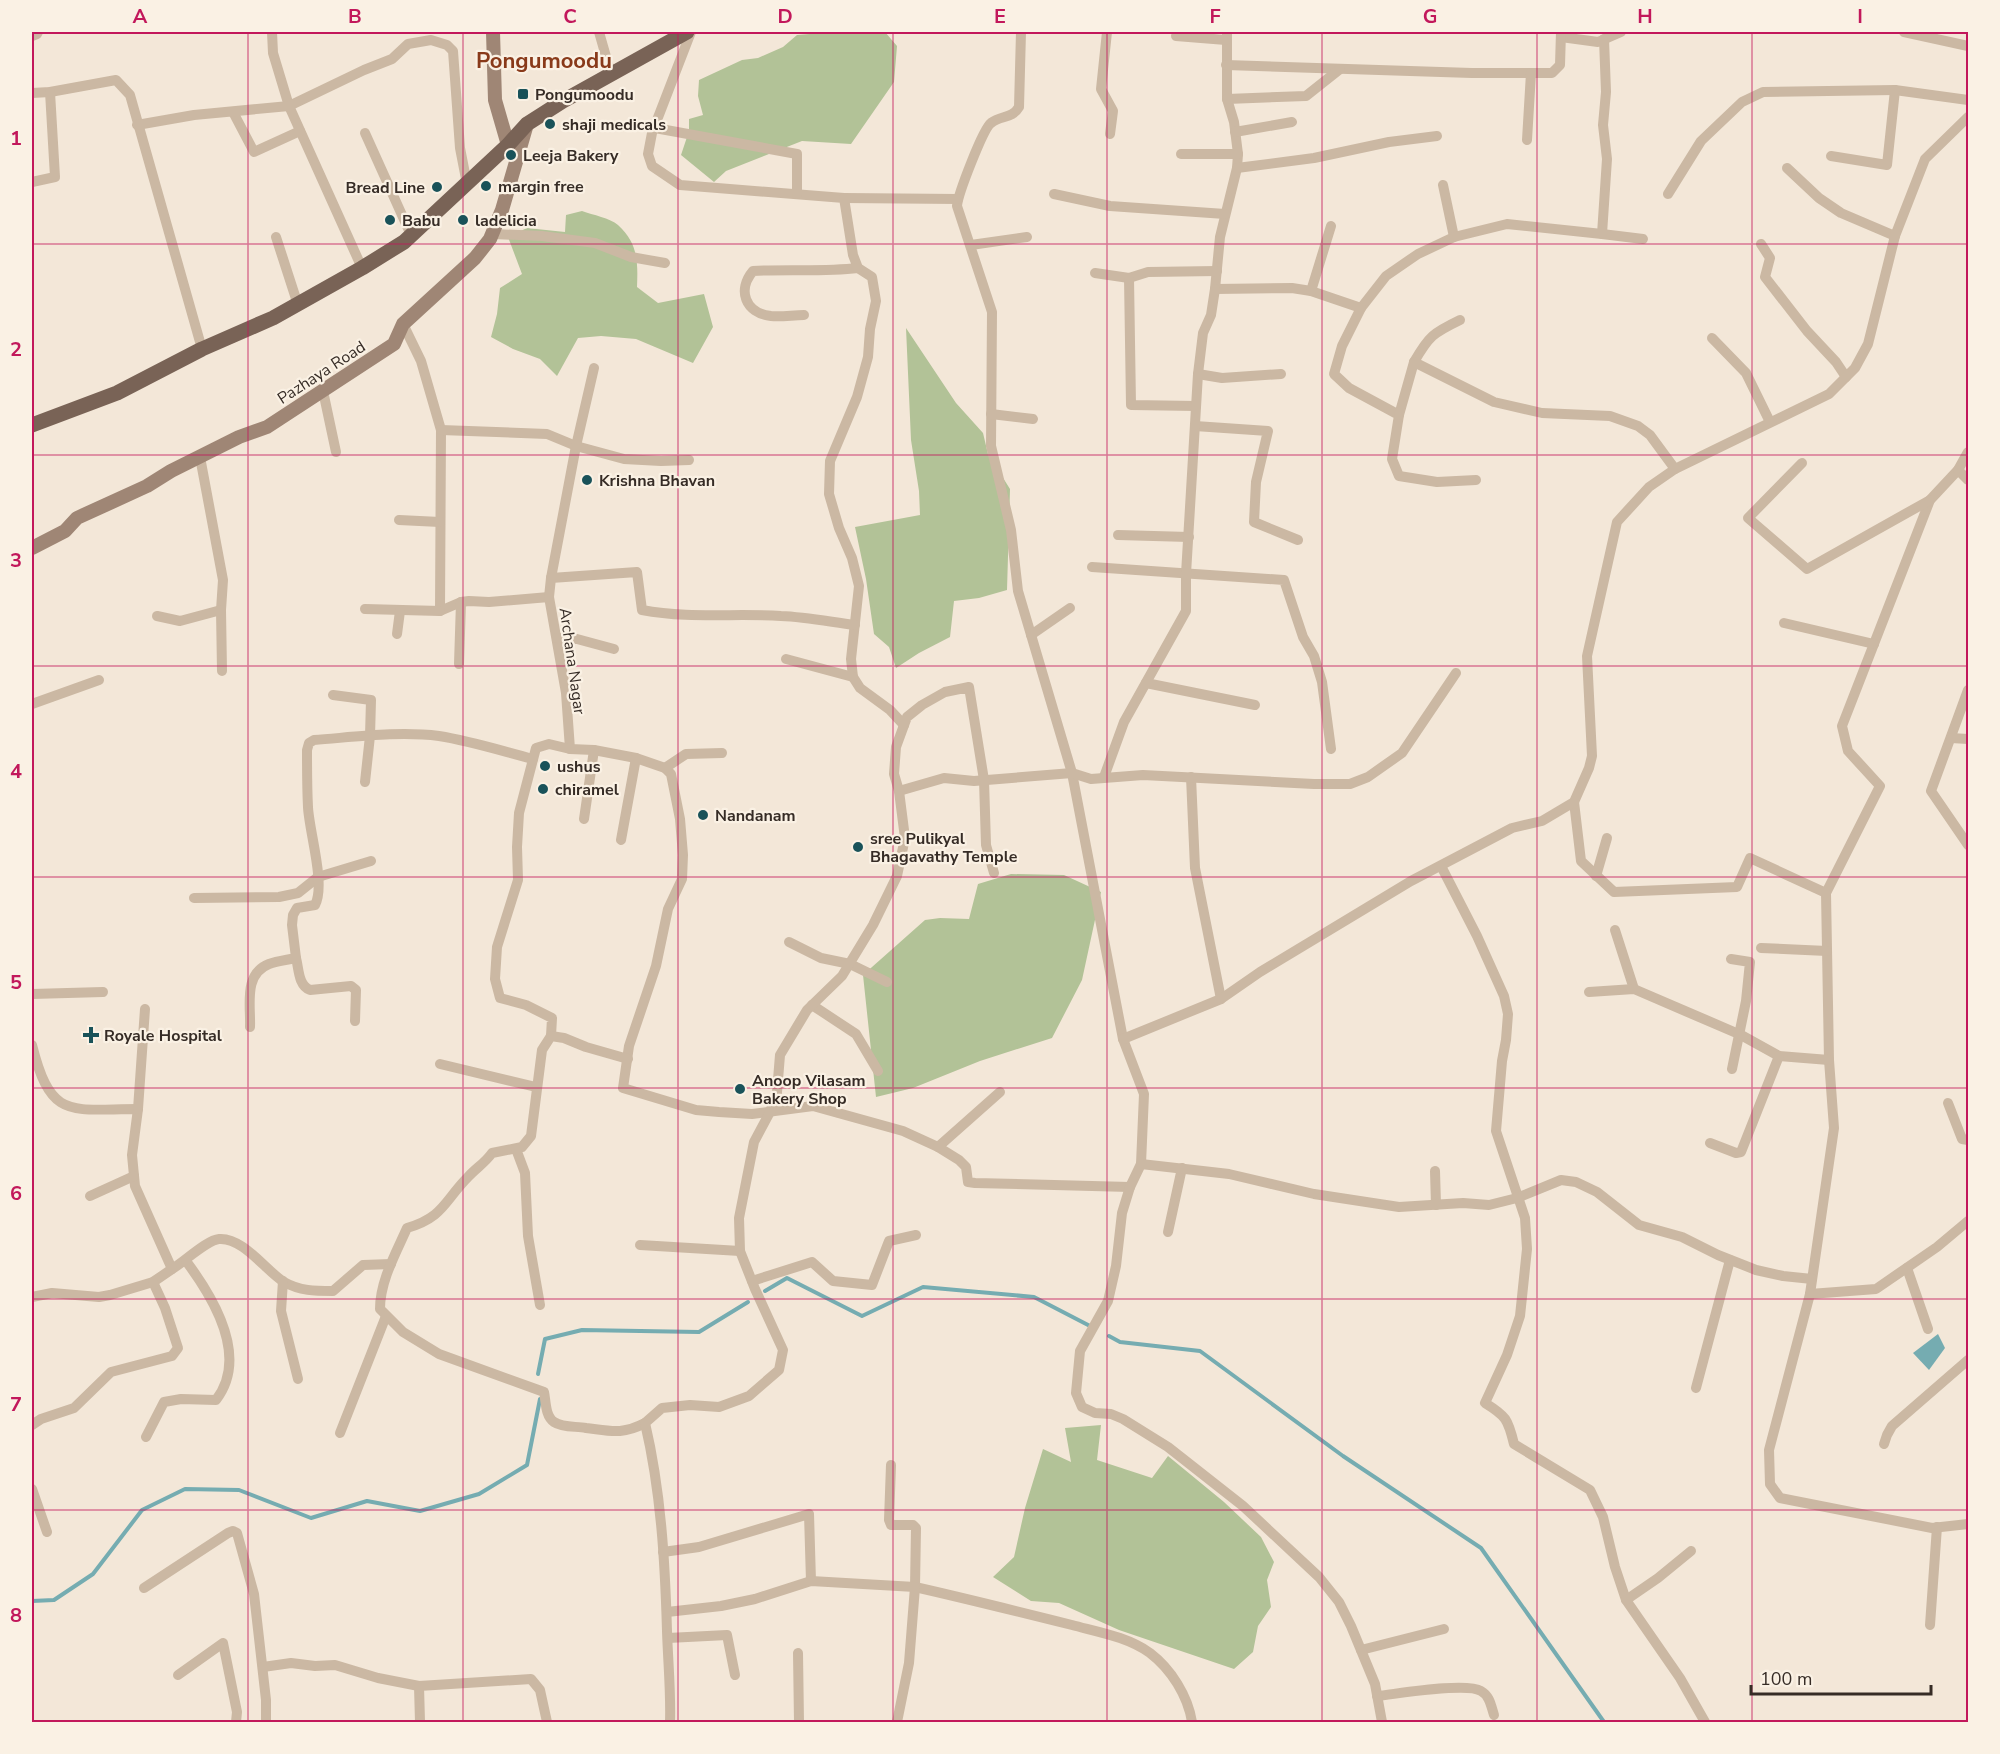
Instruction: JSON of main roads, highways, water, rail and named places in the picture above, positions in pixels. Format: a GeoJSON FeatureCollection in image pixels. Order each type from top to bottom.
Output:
{"type":"FeatureCollection","features":[{"type":"Feature","properties":{"kind":"main road"},"geometry":{"type":"LineString","coordinates":[[32,425],[117,393],[202,349],[273,318],[404,242],[508,145],[527,124],[611,74],[689,32]]}},
{"type":"Feature","properties":{"kind":"water"},"geometry":{"type":"Polygon","coordinates":[[[1938,1334],[1945,1348],[1929,1370],[1913,1353],[1938,1334]]]}},
{"type":"Feature","properties":{"kind":"waterway"},"geometry":{"type":"LineString","coordinates":[[765,1291],[787,1278],[862,1316],[923,1287],[1034,1297],[1090,1326]]}},
{"type":"Feature","properties":{"kind":"waterway"},"geometry":{"type":"LineString","coordinates":[[538,1374],[545,1339],[582,1330],[699,1332],[748,1302]]}},
{"type":"Feature","properties":{"kind":"waterway"},"geometry":{"type":"LineString","coordinates":[[1109,1336],[1120,1342],[1200,1351],[1343,1456],[1481,1548],[1604,1722]]}},
{"type":"Feature","properties":{"kind":"waterway"},"geometry":{"type":"LineString","coordinates":[[32,1601],[54,1600],[93,1574],[142,1510],[185,1489],[239,1490],[311,1518],[367,1501],[420,1511],[479,1494],[527,1465],[540,1399]]}},
{"type":"Feature","properties":{"kind":"place","name":"Pongumoodu"},"geometry":{"type":"Point","coordinates":[523,94]}},
{"type":"Feature","properties":{"kind":"place","name":"shaji medicals"},"geometry":{"type":"Point","coordinates":[550,124]}},
{"type":"Feature","properties":{"kind":"place","name":"Leeja Bakery"},"geometry":{"type":"Point","coordinates":[511,155]}},
{"type":"Feature","properties":{"kind":"place","name":"margin free"},"geometry":{"type":"Point","coordinates":[486,186]}},
{"type":"Feature","properties":{"kind":"place","name":"Bread Line"},"geometry":{"type":"Point","coordinates":[437,187]}},
{"type":"Feature","properties":{"kind":"place","name":"Babu"},"geometry":{"type":"Point","coordinates":[390,220]}},
{"type":"Feature","properties":{"kind":"place","name":"ladelicia"},"geometry":{"type":"Point","coordinates":[463,220]}},
{"type":"Feature","properties":{"kind":"place","name":"Krishna Bhavan"},"geometry":{"type":"Point","coordinates":[587,480]}},
{"type":"Feature","properties":{"kind":"place","name":"ushus"},"geometry":{"type":"Point","coordinates":[545,766]}},
{"type":"Feature","properties":{"kind":"place","name":"chiramel"},"geometry":{"type":"Point","coordinates":[543,789]}},
{"type":"Feature","properties":{"kind":"place","name":"Nandanam"},"geometry":{"type":"Point","coordinates":[703,815]}},
{"type":"Feature","properties":{"kind":"place","name":"sree Pulikyal Bhagavathy Temple"},"geometry":{"type":"Point","coordinates":[858,847]}},
{"type":"Feature","properties":{"kind":"place","name":"Royale Hospital"},"geometry":{"type":"Point","coordinates":[91,1035]}},
{"type":"Feature","properties":{"kind":"place","name":"Anoop Vilasam Bakery Shop"},"geometry":{"type":"Point","coordinates":[740,1089]}},
{"type":"Feature","properties":{"kind":"district","name":"Pongumoodu"},"geometry":{"type":"Point","coordinates":[544,60]}}]}
